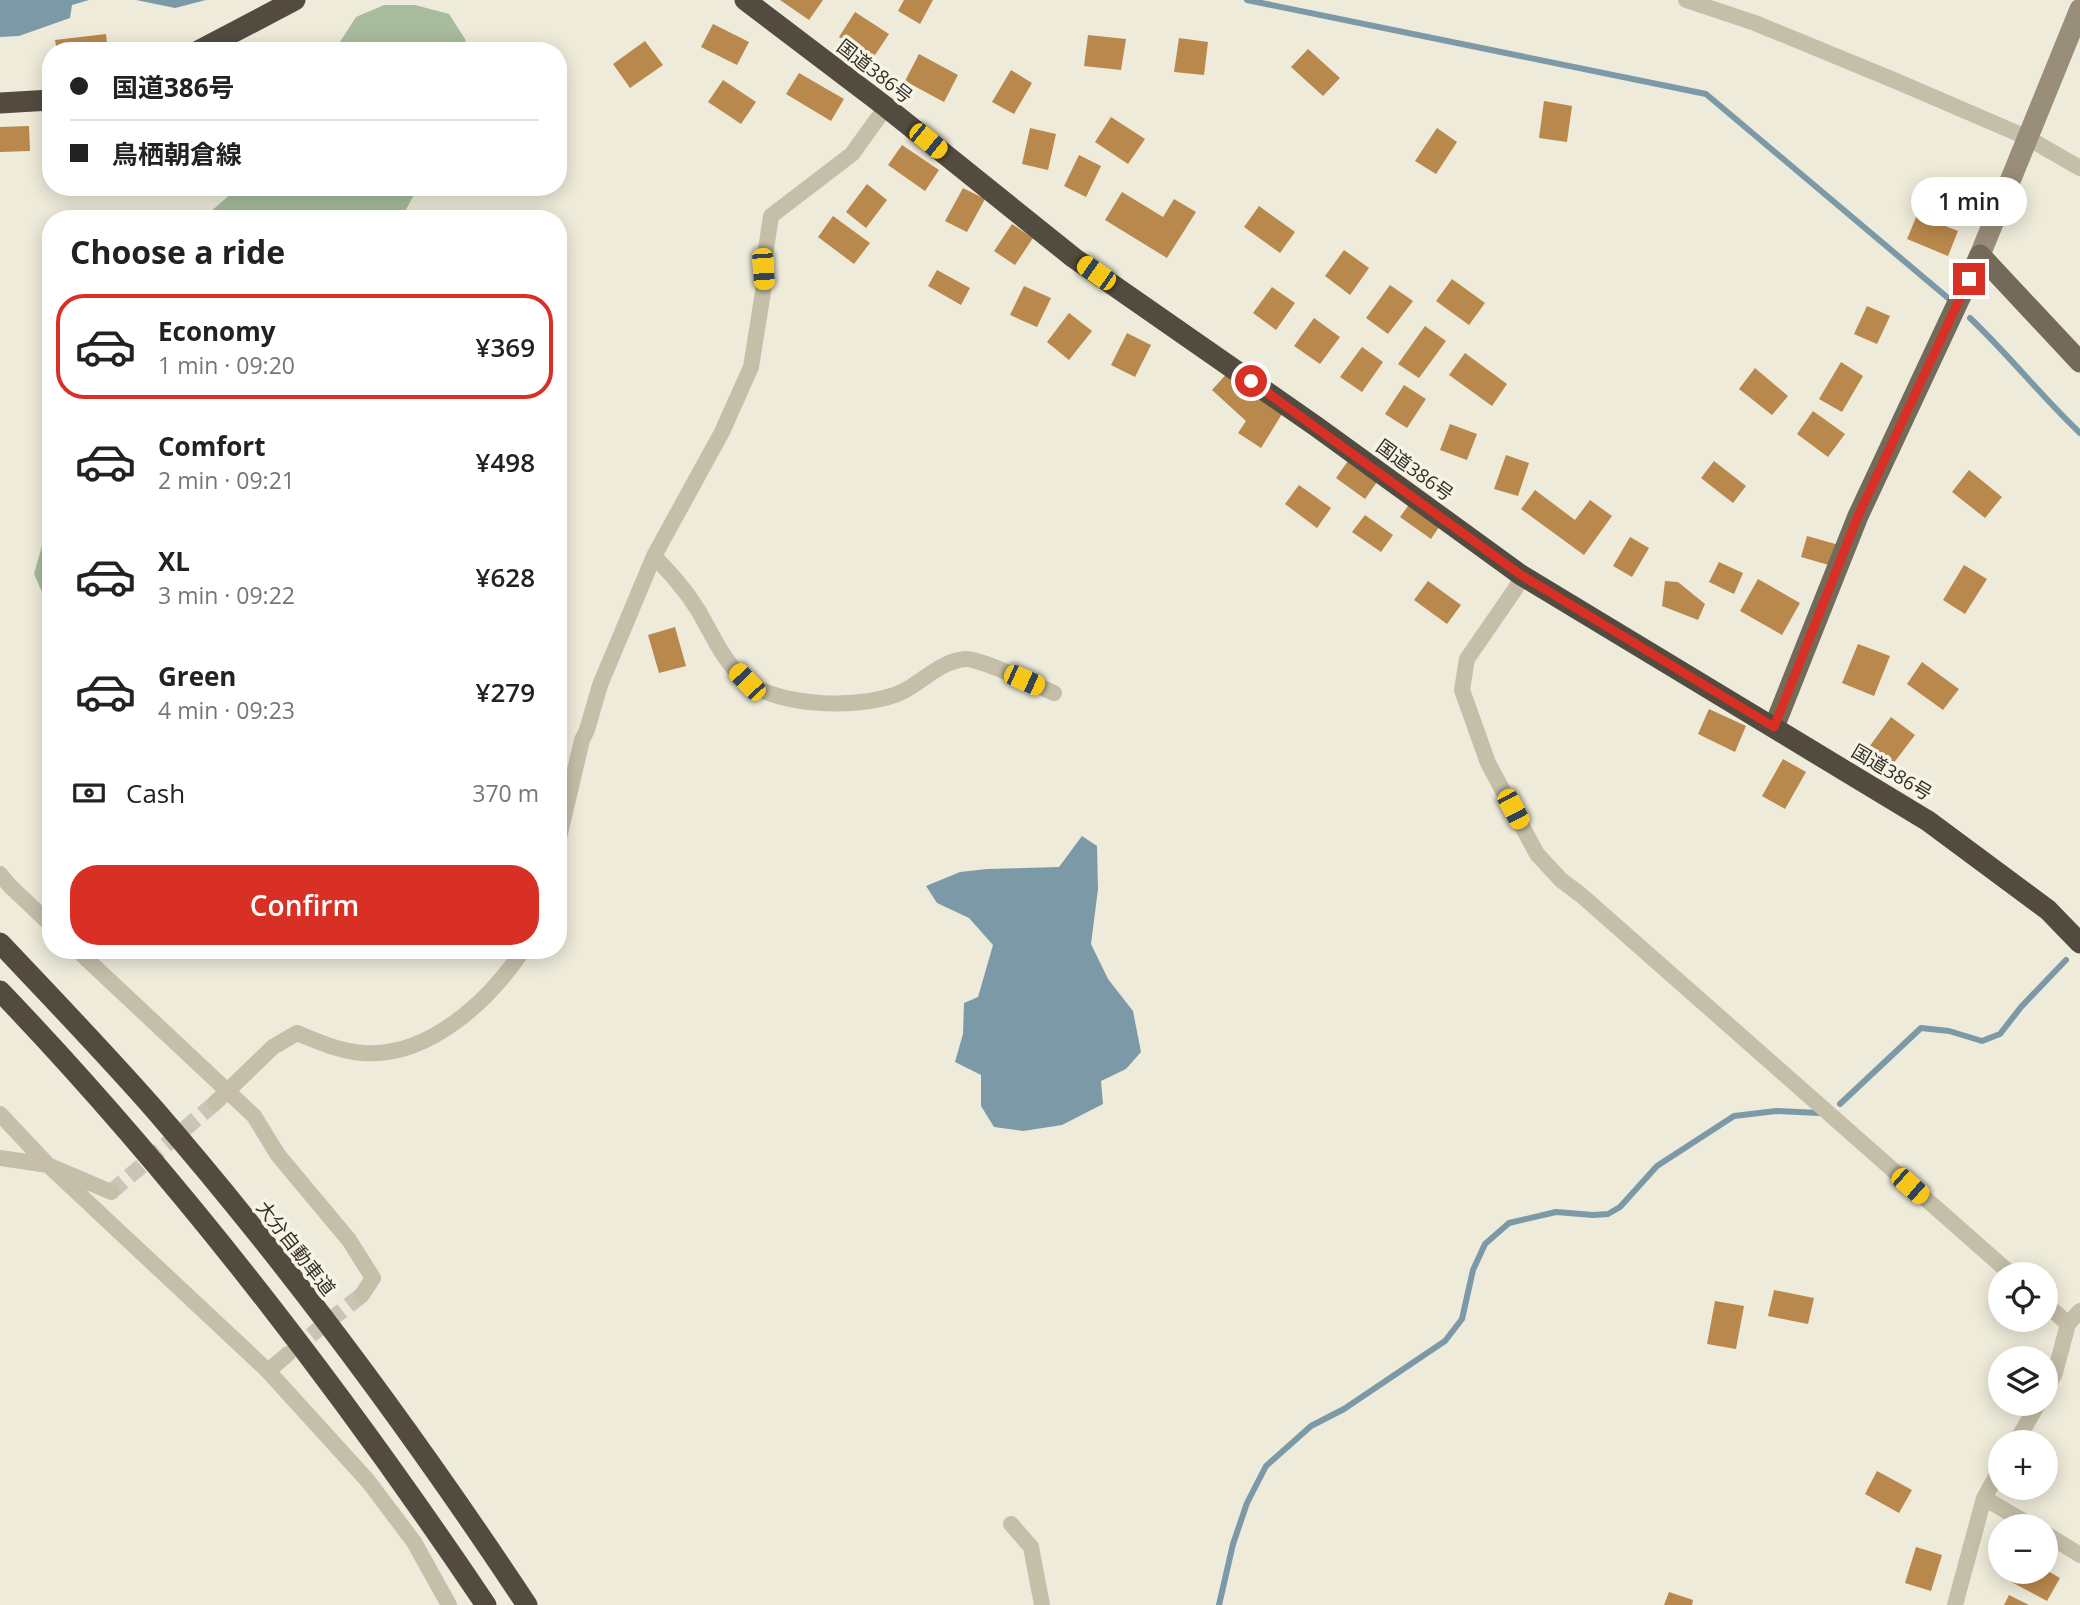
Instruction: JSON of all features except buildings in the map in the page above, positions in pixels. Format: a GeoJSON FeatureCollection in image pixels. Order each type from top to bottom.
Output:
{"type":"FeatureCollection","features":[{"type":"Feature","properties":{"kind":"highway"},"geometry":{"type":"LineString","coordinates":[[215,42],[295,0]]}},
{"type":"Feature","properties":{"kind":"highway","name":"国道386号"},"geometry":{"type":"LineString","coordinates":[[745,0],[886,107],[1074,258],[1317,427],[1521,575],[1928,821],[2048,910],[2080,943]]}},
{"type":"Feature","properties":{"kind":"highway"},"geometry":{"type":"LineString","coordinates":[[0,103],[42,101]]}},
{"type":"Feature","properties":{"kind":"highway","name":"大分自動車道"},"geometry":{"type":"LineString","coordinates":[[0,943],[154,1110],[261,1239],[372,1382],[527,1605]]}},
{"type":"Feature","properties":{"kind":"highway"},"geometry":{"type":"LineString","coordinates":[[0,991],[122,1125],[237,1260],[349,1409],[485,1605]]}},
{"type":"Feature","properties":{"kind":"main road"},"geometry":{"type":"LineString","coordinates":[[1774,727],[1858,516],[1980,256],[2080,9]]}},
{"type":"Feature","properties":{"kind":"main road"},"geometry":{"type":"LineString","coordinates":[[1980,256],[2080,362]]}},
{"type":"Feature","properties":{"kind":"street"},"geometry":{"type":"LineString","coordinates":[[1686,0],[1789,36],[2026,137],[2080,168]]}},
{"type":"Feature","properties":{"kind":"street"},"geometry":{"type":"LineString","coordinates":[[567,804],[582,740],[600,685],[654,556],[722,432],[751,367],[764,286],[763,269],[771,216],[852,154],[886,107]]}},
{"type":"Feature","properties":{"kind":"street"},"geometry":{"type":"LineString","coordinates":[[654,556],[678,581],[727,662],[747,682],[776,696],[837,705],[878,701],[903,691],[952,661],[969,659],[1054,693]]}},
{"type":"Feature","properties":{"kind":"street"},"geometry":{"type":"LineString","coordinates":[[1521,575],[1516,588],[1467,659],[1462,690],[1488,764],[1537,854],[1561,880],[1997,1262]]}},
{"type":"Feature","properties":{"kind":"street"},"geometry":{"type":"LineString","coordinates":[[0,874],[42,917]]}},
{"type":"Feature","properties":{"kind":"street"},"geometry":{"type":"LineString","coordinates":[[87,959],[254,1116],[278,1154],[349,1240],[373,1278],[362,1295]]}},
{"type":"Feature","properties":{"kind":"street"},"geometry":{"type":"LineString","coordinates":[[215,1104],[273,1048],[296,1033],[332,1048],[365,1053],[397,1051],[425,1040],[458,1019],[507,974],[517,959]]}},
{"type":"Feature","properties":{"kind":"street"},"geometry":{"type":"LineString","coordinates":[[0,1114],[48,1165],[268,1371],[368,1480],[414,1542],[446,1603]]}},
{"type":"Feature","properties":{"kind":"street"},"geometry":{"type":"LineString","coordinates":[[0,1158],[48,1165],[111,1192]]}},
{"type":"Feature","properties":{"kind":"street"},"geometry":{"type":"LineString","coordinates":[[2058,1362],[2068,1324],[2080,1311]]}},
{"type":"Feature","properties":{"kind":"street"},"geometry":{"type":"LineString","coordinates":[[2058,1315],[2068,1324]]}},
{"type":"Feature","properties":{"kind":"street"},"geometry":{"type":"LineString","coordinates":[[268,1371],[288,1354]]}},
{"type":"Feature","properties":{"kind":"street"},"geometry":{"type":"LineString","coordinates":[[1955,1605],[1988,1491]]}},
{"type":"Feature","properties":{"kind":"street"},"geometry":{"type":"LineString","coordinates":[[1984,1498],[2011,1514]]}},
{"type":"Feature","properties":{"kind":"street"},"geometry":{"type":"LineString","coordinates":[[1011,1524],[1031,1547],[1042,1605]]}},
{"type":"Feature","properties":{"kind":"street"},"geometry":{"type":"LineString","coordinates":[[2058,1541],[2080,1555]]}},
{"type":"Feature","properties":{"kind":"green space"},"geometry":{"type":"Polygon","coordinates":[[[384,5],[415,5],[449,14],[466,42],[340,42],[356,17],[384,5]]]}},
{"type":"Feature","properties":{"kind":"green space"},"geometry":{"type":"Polygon","coordinates":[[[229,196],[413,196],[406,210],[212,210],[229,196]]]}},
{"type":"Feature","properties":{"kind":"green space"},"geometry":{"type":"Polygon","coordinates":[[[42,546],[42,592],[34,574],[42,546]]]}},
{"type":"Feature","properties":{"kind":"water"},"geometry":{"type":"Polygon","coordinates":[[[0,0],[89,0],[72,5],[70,18],[19,36],[0,37],[0,0]]]}},
{"type":"Feature","properties":{"kind":"water"},"geometry":{"type":"Polygon","coordinates":[[[136,0],[206,0],[175,8],[136,0]]]}},
{"type":"Feature","properties":{"kind":"water"},"geometry":{"type":"Polygon","coordinates":[[[1082,836],[1097,846],[1098,889],[1091,944],[1108,979],[1133,1011],[1141,1052],[1126,1069],[1101,1081],[1103,1104],[1062,1125],[1023,1131],[994,1127],[981,1106],[981,1075],[955,1062],[963,1034],[964,1003],[978,997],[993,945],[969,918],[937,903],[926,886],[960,872],[1059,867],[1082,836]]]}},
{"type":"Feature","properties":{"kind":"waterway"},"geometry":{"type":"LineString","coordinates":[[1247,0],[1706,94],[1948,298]]}},
{"type":"Feature","properties":{"kind":"waterway"},"geometry":{"type":"LineString","coordinates":[[1970,318],[2080,433]]}},
{"type":"Feature","properties":{"kind":"waterway"},"geometry":{"type":"LineString","coordinates":[[1840,1104],[1921,1028],[1949,1031],[1982,1041],[2000,1034],[2021,1007],[2066,960]]}},
{"type":"Feature","properties":{"kind":"waterway"},"geometry":{"type":"LineString","coordinates":[[1219,1605],[1233,1544],[1247,1503],[1266,1466],[1311,1426],[1344,1409],[1445,1341],[1462,1319],[1473,1270],[1485,1244],[1509,1223],[1556,1212],[1608,1214],[1620,1207],[1657,1166],[1734,1116],[1776,1111],[1819,1113]]}},
{"type":"Feature","properties":{"kind":"tunnel"},"geometry":{"type":"LineString","coordinates":[[111,1192],[215,1103]]}},
{"type":"Feature","properties":{"kind":"tunnel"},"geometry":{"type":"LineString","coordinates":[[292,1350],[362,1295]]}},
{"type":"Feature","properties":{"kind":"route"},"geometry":{"type":"LineString","coordinates":[[1251,381],[1521,575],[1774,727],[1858,516],[1969,279]]}}]}
